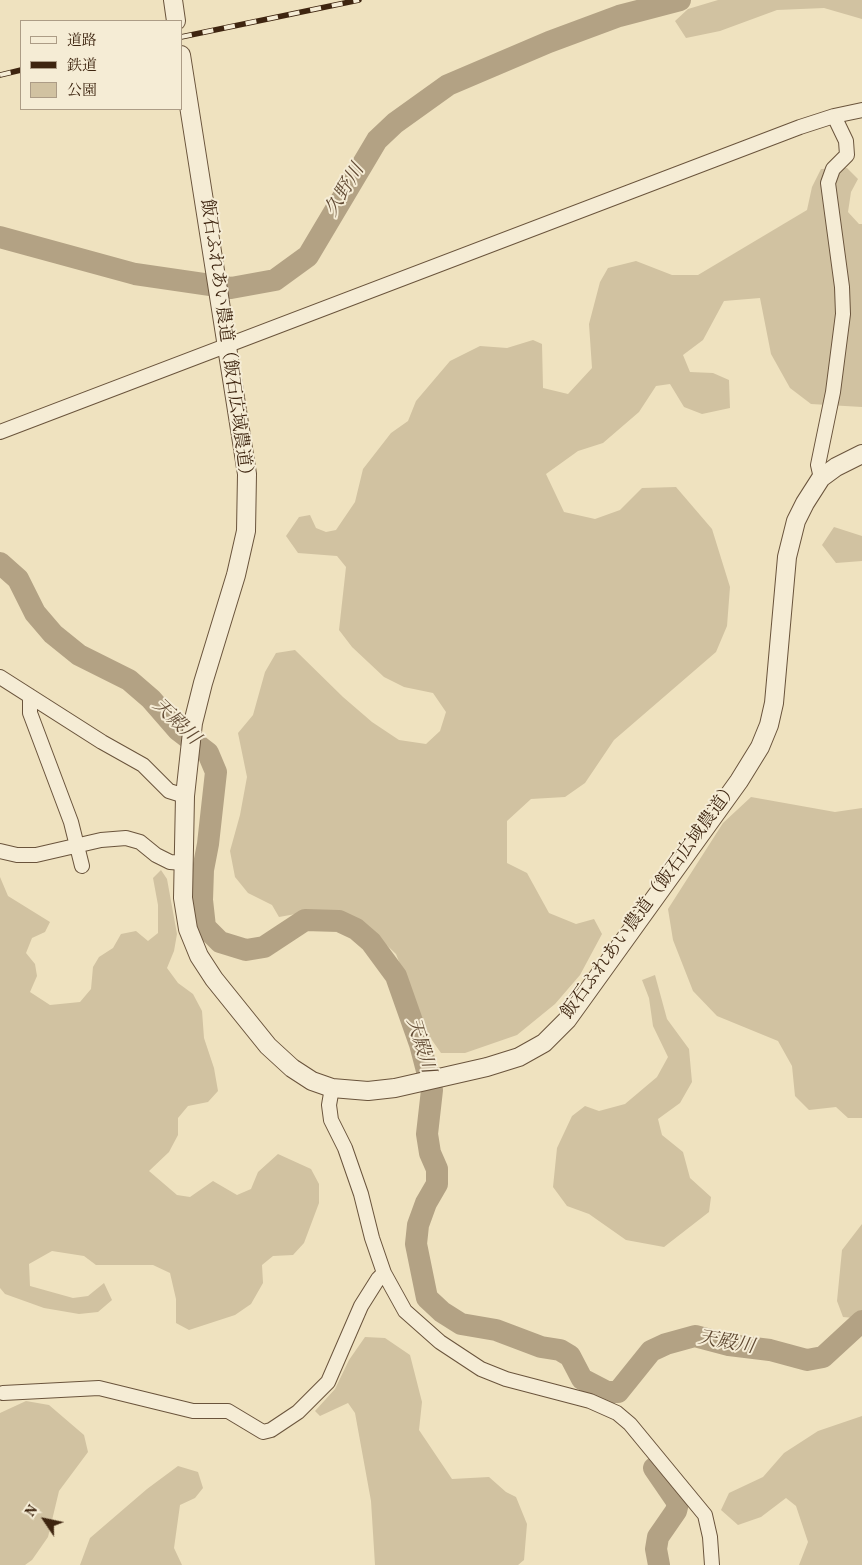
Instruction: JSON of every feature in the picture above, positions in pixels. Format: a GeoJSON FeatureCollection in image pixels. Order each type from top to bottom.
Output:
{"type":"FeatureCollection","features":[{"type":"Feature","properties":{"kind":"street"},"geometry":{"type":"LineString","coordinates":[[173,0],[176,20]]}},
{"type":"Feature","properties":{"kind":"street","name":"飯石ふれあい農道（飯石広域農道）"},"geometry":{"type":"LineString","coordinates":[[182,61],[247,474],[246,532],[236,575],[203,684],[188,762],[185,796],[183,898],[188,930],[199,956],[214,979],[268,1046],[292,1068],[312,1080],[332,1088],[368,1091],[420,1083],[519,1057],[544,1043],[567,1020],[739,781],[760,747],[769,725],[774,704],[787,557],[796,521],[805,502],[821,478],[836,467],[862,454]]}},
{"type":"Feature","properties":{"kind":"street"},"geometry":{"type":"LineString","coordinates":[[0,432],[834,116],[862,110]]}},
{"type":"Feature","properties":{"kind":"street"},"geometry":{"type":"LineString","coordinates":[[821,478],[818,465],[833,392],[843,314],[842,288],[828,183],[833,169],[847,155],[846,141],[834,116]]}},
{"type":"Feature","properties":{"kind":"street"},"geometry":{"type":"LineString","coordinates":[[0,677],[102,742],[143,765],[169,790],[185,796]]}},
{"type":"Feature","properties":{"kind":"street"},"geometry":{"type":"LineString","coordinates":[[30,696],[30,714],[71,822],[82,866]]}},
{"type":"Feature","properties":{"kind":"street"},"geometry":{"type":"LineString","coordinates":[[0,851],[17,855],[36,855],[126,838],[140,842],[156,855],[170,862],[183,863]]}},
{"type":"Feature","properties":{"kind":"street"},"geometry":{"type":"LineString","coordinates":[[332,1088],[331,1120],[345,1148],[361,1194],[372,1238],[384,1273],[406,1312],[440,1342],[481,1369],[506,1379],[604,1406],[617,1413],[630,1424],[705,1516],[710,1537],[712,1565]]}},
{"type":"Feature","properties":{"kind":"street"},"geometry":{"type":"LineString","coordinates":[[3,1394],[99,1388],[193,1411],[228,1411],[263,1432],[271,1430],[298,1412],[328,1382],[361,1306],[384,1273]]}},
{"type":"Feature","properties":{"kind":"green space"},"geometry":{"type":"Polygon","coordinates":[[[718,0],[862,0],[862,19],[824,8],[777,10],[720,31],[686,38],[675,21],[688,9],[718,0]]]}},
{"type":"Feature","properties":{"kind":"green space"},"geometry":{"type":"Polygon","coordinates":[[[847,168],[858,179],[851,192],[848,212],[859,224],[862,224],[862,407],[811,404],[790,388],[771,354],[760,298],[724,301],[703,340],[683,355],[690,372],[713,373],[729,380],[730,408],[702,414],[684,407],[670,384],[656,386],[639,412],[603,443],[578,451],[546,474],[564,512],[595,519],[620,510],[642,488],[676,487],[712,529],[730,587],[727,626],[716,652],[614,740],[585,783],[565,797],[531,799],[507,821],[507,863],[527,873],[549,913],[576,924],[594,919],[602,934],[580,975],[555,1004],[517,1035],[465,1053],[441,1053],[427,1033],[396,954],[373,932],[349,916],[318,910],[279,917],[272,905],[248,893],[235,877],[230,851],[240,815],[247,777],[238,733],[253,715],[265,672],[276,653],[295,650],[343,697],[372,722],[399,740],[426,744],[440,731],[446,712],[433,693],[404,687],[384,677],[352,647],[339,630],[346,567],[337,556],[298,553],[286,536],[299,517],[310,515],[316,528],[326,532],[336,530],[355,502],[363,469],[391,433],[408,421],[416,401],[450,361],[480,346],[507,348],[533,340],[542,344],[543,388],[568,394],[592,368],[589,324],[600,282],[608,268],[636,261],[672,275],[698,275],[807,210],[812,187],[821,169],[847,168]]]}},
{"type":"Feature","properties":{"kind":"green space"},"geometry":{"type":"Polygon","coordinates":[[[834,527],[862,536],[862,561],[836,563],[822,545],[834,527]]]}},
{"type":"Feature","properties":{"kind":"green space"},"geometry":{"type":"Polygon","coordinates":[[[751,797],[835,812],[862,808],[862,1118],[848,1118],[836,1107],[809,1110],[795,1096],[792,1066],[778,1041],[717,1016],[693,991],[673,940],[668,909],[723,823],[751,797]]]}},
{"type":"Feature","properties":{"kind":"green space"},"geometry":{"type":"Polygon","coordinates":[[[161,870],[167,879],[177,934],[174,951],[167,968],[178,983],[193,994],[202,1011],[204,1038],[214,1068],[218,1091],[208,1102],[188,1106],[178,1118],[178,1135],[169,1152],[149,1171],[177,1195],[190,1197],[213,1181],[237,1195],[251,1189],[258,1172],[278,1154],[311,1169],[319,1184],[319,1203],[304,1243],[293,1255],[273,1256],[262,1265],[263,1283],[251,1304],[235,1315],[189,1330],[176,1323],[176,1299],[170,1273],[153,1265],[96,1265],[84,1256],[52,1251],[29,1264],[30,1286],[73,1298],[88,1296],[104,1283],[112,1300],[98,1312],[79,1314],[44,1308],[5,1294],[0,1288],[0,877],[8,896],[50,922],[45,932],[32,938],[26,953],[35,964],[37,976],[30,992],[50,1005],[80,1002],[91,989],[93,967],[99,957],[113,948],[121,934],[136,931],[148,941],[158,933],[158,905],[153,878],[161,870]]]}},
{"type":"Feature","properties":{"kind":"green space"},"geometry":{"type":"Polygon","coordinates":[[[655,975],[667,1019],[689,1049],[692,1082],[680,1103],[658,1119],[662,1135],[683,1152],[690,1178],[711,1197],[709,1212],[664,1247],[626,1240],[589,1214],[567,1206],[553,1187],[557,1148],[572,1116],[585,1106],[599,1111],[625,1104],[657,1077],[668,1057],[653,1026],[649,998],[642,980],[655,975]]]}},
{"type":"Feature","properties":{"kind":"green space"},"geometry":{"type":"Polygon","coordinates":[[[862,1224],[862,1314],[854,1318],[843,1317],[837,1301],[842,1250],[862,1224]]]}},
{"type":"Feature","properties":{"kind":"green space"},"geometry":{"type":"Polygon","coordinates":[[[365,1337],[385,1338],[410,1355],[422,1402],[419,1430],[452,1479],[489,1477],[506,1492],[516,1497],[527,1524],[524,1560],[518,1565],[375,1565],[371,1501],[355,1413],[348,1403],[320,1416],[315,1411],[335,1389],[349,1360],[365,1337]]]}},
{"type":"Feature","properties":{"kind":"green space"},"geometry":{"type":"Polygon","coordinates":[[[26,1401],[49,1405],[84,1435],[88,1452],[59,1491],[48,1537],[32,1560],[25,1565],[0,1565],[0,1413],[26,1401]]]}},
{"type":"Feature","properties":{"kind":"green space"},"geometry":{"type":"Polygon","coordinates":[[[862,1416],[862,1565],[799,1565],[808,1542],[796,1506],[786,1498],[761,1517],[738,1525],[721,1510],[729,1493],[763,1477],[784,1453],[818,1431],[862,1416]]]}},
{"type":"Feature","properties":{"kind":"green space"},"geometry":{"type":"Polygon","coordinates":[[[178,1466],[198,1472],[203,1488],[195,1498],[180,1505],[174,1548],[182,1565],[80,1565],[90,1538],[147,1489],[178,1466]]]}},
{"type":"Feature","properties":{"kind":"waterway","name":"久野川"},"geometry":{"type":"LineString","coordinates":[[0,237],[135,274],[231,288],[275,280],[308,256],[377,140],[395,123],[448,85],[549,42],[619,16],[680,0]]}},
{"type":"Feature","properties":{"kind":"waterway","name":"天殿川"},"geometry":{"type":"LineString","coordinates":[[0,563],[18,579],[35,613],[53,634],[79,655],[129,680],[151,699],[178,730],[208,753],[216,772],[208,844],[203,870],[202,900],[205,927],[220,942],[246,950],[264,947],[305,920],[339,921],[356,929],[371,942],[396,976],[420,1044],[432,1090],[427,1134],[430,1153],[437,1169],[437,1184],[426,1203],[418,1225],[416,1244],[427,1298],[442,1312],[461,1324],[496,1330],[541,1347],[560,1350],[570,1356],[582,1379],[607,1392],[618,1392],[651,1351],[666,1344],[695,1336],[729,1345],[770,1350],[807,1360],[823,1357],[862,1321]]}},
{"type":"Feature","properties":{"kind":"waterway"},"geometry":{"type":"LineString","coordinates":[[654,1468],[678,1503],[676,1511],[658,1537],[656,1549],[659,1565]]}},
{"type":"Feature","properties":{"kind":"railway"},"geometry":{"type":"LineString","coordinates":[[182,37],[359,0]]}},
{"type":"Feature","properties":{"kind":"railway"},"geometry":{"type":"LineString","coordinates":[[0,75],[20,70]]}}]}
